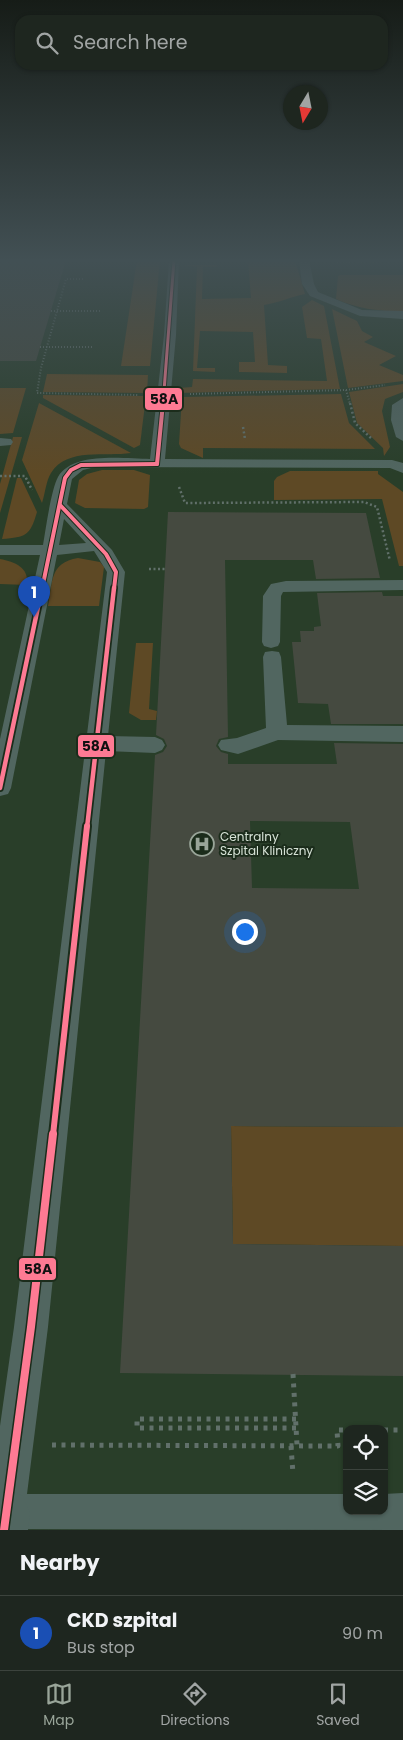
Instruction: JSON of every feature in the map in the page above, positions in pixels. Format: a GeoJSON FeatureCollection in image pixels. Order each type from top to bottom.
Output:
{"type":"FeatureCollection","features":[{"type":"Feature","properties":{"kind":"lane"},"geometry":{"type":"LineString","coordinates":[[157,464],[170,331]]}},
{"type":"Feature","properties":{"kind":"lane"},"geometry":{"type":"LineString","coordinates":[[403,402],[399,405],[397,413],[403,437]]}},
{"type":"Feature","properties":{"kind":"lane"},"geometry":{"type":"LineString","coordinates":[[0,788],[48,551],[65,478],[71,470],[81,465],[395,464]]}},
{"type":"Feature","properties":{"kind":"lane"},"geometry":{"type":"LineString","coordinates":[[60,506],[106,554],[116,572],[16,1443],[3,1519],[403,1512]]}},
{"type":"Feature","properties":{"kind":"lane"},"geometry":{"type":"LineString","coordinates":[[0,550],[48,551],[98,546]]}},
{"type":"Feature","properties":{"kind":"lane"},"geometry":{"type":"LineString","coordinates":[[278,732],[272,649],[272,596],[277,588],[286,586],[403,585]]}},
{"type":"Feature","properties":{"kind":"lane"},"geometry":{"type":"LineString","coordinates":[[228,745],[238,746],[278,732],[403,734]]}},
{"type":"Feature","properties":{"kind":"lane"},"geometry":{"type":"LineString","coordinates":[[96,743],[155,745]]}},
{"type":"Feature","properties":{"kind":"path"},"geometry":{"type":"LineString","coordinates":[[51,331],[37,393],[164,395],[346,390],[394,383]]}},
{"type":"Feature","properties":{"kind":"path"},"geometry":{"type":"LineString","coordinates":[[40,347],[94,347]]}},
{"type":"Feature","properties":{"kind":"path"},"geometry":{"type":"LineString","coordinates":[[346,390],[355,423],[395,464]]}},
{"type":"Feature","properties":{"kind":"path"},"geometry":{"type":"LineString","coordinates":[[157,464],[179,487],[185,504],[364,502],[374,504],[377,508],[391,563]]}},
{"type":"Feature","properties":{"kind":"path"},"geometry":{"type":"LineString","coordinates":[[0,476],[14,476]]}},
{"type":"Feature","properties":{"kind":"path"},"geometry":{"type":"LineString","coordinates":[[149,569],[165,569]]}},
{"type":"Feature","properties":{"kind":"path"},"geometry":{"type":"LineString","coordinates":[[293,1374],[297,1445]]}},
{"type":"Feature","properties":{"kind":"path"},"geometry":{"type":"LineString","coordinates":[[296,1419],[137,1419],[137,1428],[296,1428]]}},
{"type":"Feature","properties":{"kind":"path"},"geometry":{"type":"LineString","coordinates":[[16,1443],[59,1446],[338,1446],[337,1430],[343,1430]]}},
{"type":"Feature","properties":{"kind":"path"},"geometry":{"type":"LineString","coordinates":[[388,1430],[403,1430]]}},
{"type":"Feature","properties":{"kind":"shaded area","name":"Centralny Szpital Kliniczny"},"geometry":{"type":"Polygon","coordinates":[[[0,331],[403,331],[403,1530],[0,1530],[0,331]]]}},
{"type":"Feature","properties":{"kind":"shaded area"},"geometry":{"type":"Polygon","coordinates":[[[126,331],[153,331],[150,366],[121,366],[126,331]]]}},
{"type":"Feature","properties":{"kind":"shaded area"},"geometry":{"type":"Polygon","coordinates":[[[195,331],[200,331],[197,368],[215,368],[215,372],[193,371],[195,331]]]}},
{"type":"Feature","properties":{"kind":"shaded area"},"geometry":{"type":"Polygon","coordinates":[[[221,331],[266,331],[268,365],[287,366],[287,373],[239,372],[239,362],[255,362],[253,332],[221,331]]]}},
{"type":"Feature","properties":{"kind":"shaded area"},"geometry":{"type":"Polygon","coordinates":[[[306,331],[329,331],[340,389],[178,393],[179,388],[192,387],[193,379],[327,381],[321,339],[307,338],[306,331]]]}},
{"type":"Feature","properties":{"kind":"shaded area"},"geometry":{"type":"Polygon","coordinates":[[[337,331],[363,331],[373,337],[364,342],[396,356],[379,365],[403,375],[403,381],[348,388],[337,331]]]}},
{"type":"Feature","properties":{"kind":"shaded area"},"geometry":{"type":"Polygon","coordinates":[[[47,374],[148,375],[147,393],[43,392],[47,374]]]}},
{"type":"Feature","properties":{"kind":"shaded area"},"geometry":{"type":"Polygon","coordinates":[[[403,384],[403,392],[385,399],[382,411],[390,447],[384,456],[383,448],[357,423],[349,392],[403,384]]]}},
{"type":"Feature","properties":{"kind":"shaded area"},"geometry":{"type":"Polygon","coordinates":[[[0,388],[26,388],[13,433],[0,434],[0,388]]]}},
{"type":"Feature","properties":{"kind":"shaded area"},"geometry":{"type":"Polygon","coordinates":[[[341,394],[349,423],[375,449],[203,448],[203,458],[181,448],[179,444],[182,397],[341,394]]]}},
{"type":"Feature","properties":{"kind":"shaded area"},"geometry":{"type":"Polygon","coordinates":[[[43,395],[146,396],[140,445],[134,448],[43,398],[43,395]]]}},
{"type":"Feature","properties":{"kind":"shaded area"},"geometry":{"type":"Polygon","coordinates":[[[39,403],[131,453],[77,456],[67,459],[58,465],[49,476],[42,503],[22,460],[39,403]]]}},
{"type":"Feature","properties":{"kind":"shaded area"},"geometry":{"type":"Polygon","coordinates":[[[13,437],[22,437],[0,513],[0,484],[13,437]]]}},
{"type":"Feature","properties":{"kind":"shaded area"},"geometry":{"type":"Polygon","coordinates":[[[102,470],[134,470],[150,475],[148,507],[144,509],[85,508],[75,503],[79,480],[87,474],[102,470]]]}},
{"type":"Feature","properties":{"kind":"shaded area"},"geometry":{"type":"Polygon","coordinates":[[[290,471],[378,471],[378,474],[403,492],[403,566],[399,566],[382,499],[274,500],[274,481],[277,477],[290,471]]]}},
{"type":"Feature","properties":{"kind":"shaded area"},"geometry":{"type":"Polygon","coordinates":[[[17,478],[21,478],[37,512],[32,526],[26,534],[2,539],[17,478]]]}},
{"type":"Feature","properties":{"kind":"shaded area"},"geometry":{"type":"Polygon","coordinates":[[[78,558],[100,562],[104,567],[99,606],[48,606],[52,582],[57,569],[62,564],[78,558]]]}},
{"type":"Feature","properties":{"kind":"shaded area"},"geometry":{"type":"Polygon","coordinates":[[[0,559],[20,566],[26,574],[27,585],[0,584],[0,559]]]}},
{"type":"Feature","properties":{"kind":"shaded area"},"geometry":{"type":"Polygon","coordinates":[[[136,643],[153,643],[149,709],[157,711],[156,720],[141,720],[129,713],[136,643]]]}},
{"type":"Feature","properties":{"kind":"shaded area"},"geometry":{"type":"Polygon","coordinates":[[[231,1126],[403,1127],[403,1246],[233,1244],[231,1126]]]}},
{"type":"Feature","properties":{"kind":"building"},"geometry":{"type":"Polygon","coordinates":[[[0,331],[45,331],[36,361],[0,361],[0,331]]]}},
{"type":"Feature","properties":{"kind":"building"},"geometry":{"type":"Polygon","coordinates":[[[168,512],[366,513],[380,578],[316,579],[313,560],[225,560],[228,737],[219,739],[216,746],[221,752],[228,754],[228,764],[337,764],[334,743],[403,744],[403,1127],[231,1126],[233,1244],[403,1246],[403,1376],[120,1373],[155,755],[163,752],[167,746],[164,739],[156,735],[168,512]],[[250,821],[252,888],[359,889],[350,822],[250,821]]]}},
{"type":"Feature","properties":{"kind":"building"},"geometry":{"type":"Polygon","coordinates":[[[382,592],[383,596],[403,596],[403,724],[331,724],[328,704],[298,703],[292,642],[301,642],[300,631],[314,631],[314,627],[321,626],[317,593],[382,592]]]}},
{"type":"Feature","properties":{"kind":"transit line","name":"58A"},"geometry":{"type":"LineString","coordinates":[[157,464],[170,331]]}},
{"type":"Feature","properties":{"kind":"transit line","name":"58A"},"geometry":{"type":"LineString","coordinates":[[0,788],[65,478],[71,470],[81,465],[157,464]]}},
{"type":"Feature","properties":{"kind":"transit line","name":"58A"},"geometry":{"type":"LineString","coordinates":[[4,1530],[31,1327],[116,572],[106,554],[60,505]]}},
{"type":"Feature","properties":{"kind":"place","name":"CKD szpital"},"geometry":{"type":"Point","coordinates":[34,617]}},
{"type":"Feature","properties":{"kind":"place","name":"Centralny Szpital Kliniczny"},"geometry":{"type":"Point","coordinates":[202,844]}}]}
